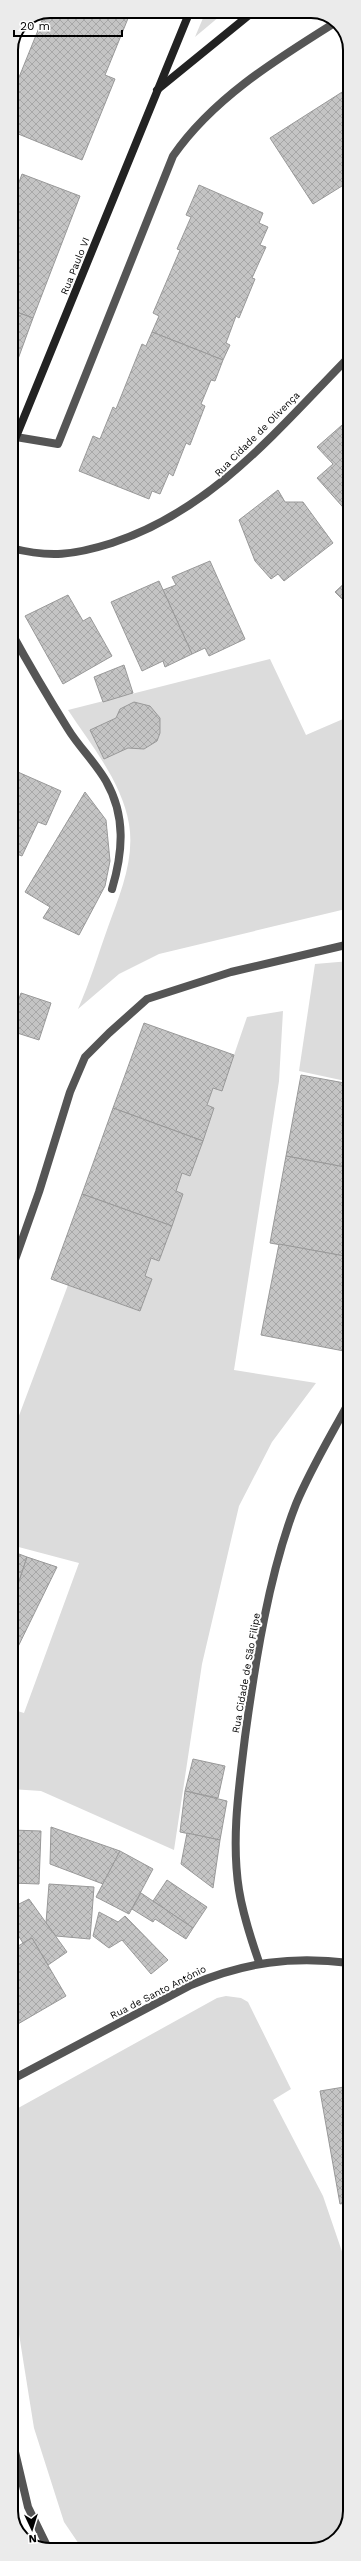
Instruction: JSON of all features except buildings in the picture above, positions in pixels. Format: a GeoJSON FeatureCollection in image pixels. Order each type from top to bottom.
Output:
{"type":"FeatureCollection","features":[{"type":"Feature","properties":{"kind":"main road","name":"Rua Paulo VI"},"geometry":{"type":"LineString","coordinates":[[18,432],[187,18]]}},
{"type":"Feature","properties":{"kind":"main road","name":"Rua Paulo VI"},"geometry":{"type":"LineString","coordinates":[[157,91],[246,18]]}},
{"type":"Feature","properties":{"kind":"street"},"geometry":{"type":"LineString","coordinates":[[18,437],[58,444],[173,156],[189,133],[214,109],[253,77],[331,25]]}},
{"type":"Feature","properties":{"kind":"street","name":"Rua Cidade de Olivença"},"geometry":{"type":"LineString","coordinates":[[18,550],[35,554],[64,555],[88,550],[127,538],[193,505],[241,466],[343,363]]}},
{"type":"Feature","properties":{"kind":"street"},"geometry":{"type":"LineString","coordinates":[[18,644],[69,731],[106,781],[121,824],[120,862],[112,889]]}},
{"type":"Feature","properties":{"kind":"street"},"geometry":{"type":"LineString","coordinates":[[18,1251],[39,1192],[70,1092],[85,1058],[109,1033],[147,999],[231,972],[343,946]]}},
{"type":"Feature","properties":{"kind":"street","name":"Rua Cidade de São Filipe"},"geometry":{"type":"LineString","coordinates":[[259,1962],[247,1928],[239,1890],[235,1833],[250,1703],[263,1626],[282,1547],[296,1504],[343,1413]]}},
{"type":"Feature","properties":{"kind":"street","name":"Rua de Santo António"},"geometry":{"type":"LineString","coordinates":[[18,2076],[191,1985],[220,1972],[259,1962],[294,1959],[343,1962]]}},
{"type":"Feature","properties":{"kind":"street"},"geometry":{"type":"LineString","coordinates":[[18,2465],[28,2507],[45,2543]]}},
{"type":"Feature","properties":{"kind":"shaded area"},"geometry":{"type":"Polygon","coordinates":[[[203,18],[218,18],[195,37],[203,18]]]}},
{"type":"Feature","properties":{"kind":"shaded area"},"geometry":{"type":"Polygon","coordinates":[[[270,659],[306,735],[343,719],[343,910],[159,954],[119,974],[78,1009],[122,889],[130,850],[130,837],[129,824],[120,793],[96,750],[68,710],[270,659]]]}},
{"type":"Feature","properties":{"kind":"shaded area"},"geometry":{"type":"Polygon","coordinates":[[[343,962],[343,1080],[299,1071],[315,964],[343,962]]]}},
{"type":"Feature","properties":{"kind":"shaded area"},"geometry":{"type":"Polygon","coordinates":[[[283,1011],[279,1081],[234,1370],[316,1383],[272,1442],[239,1506],[202,1664],[174,1850],[41,1791],[18,1789],[18,1711],[24,1713],[79,1563],[18,1547],[18,1418],[68,1285],[140,1311],[152,1279],[145,1276],[151,1258],[159,1261],[183,1194],[176,1191],[182,1173],[190,1175],[214,1108],[207,1105],[213,1088],[222,1090],[247,1017],[283,1011]]]}},
{"type":"Feature","properties":{"kind":"shaded area"},"geometry":{"type":"Polygon","coordinates":[[[226,1996],[241,1998],[248,2002],[291,2089],[273,2100],[323,2196],[343,2255],[343,2510],[341,2523],[338,2529],[327,2539],[315,2543],[78,2543],[64,2522],[34,2428],[18,2328],[18,2108],[217,1998],[226,1996]]]}}]}
